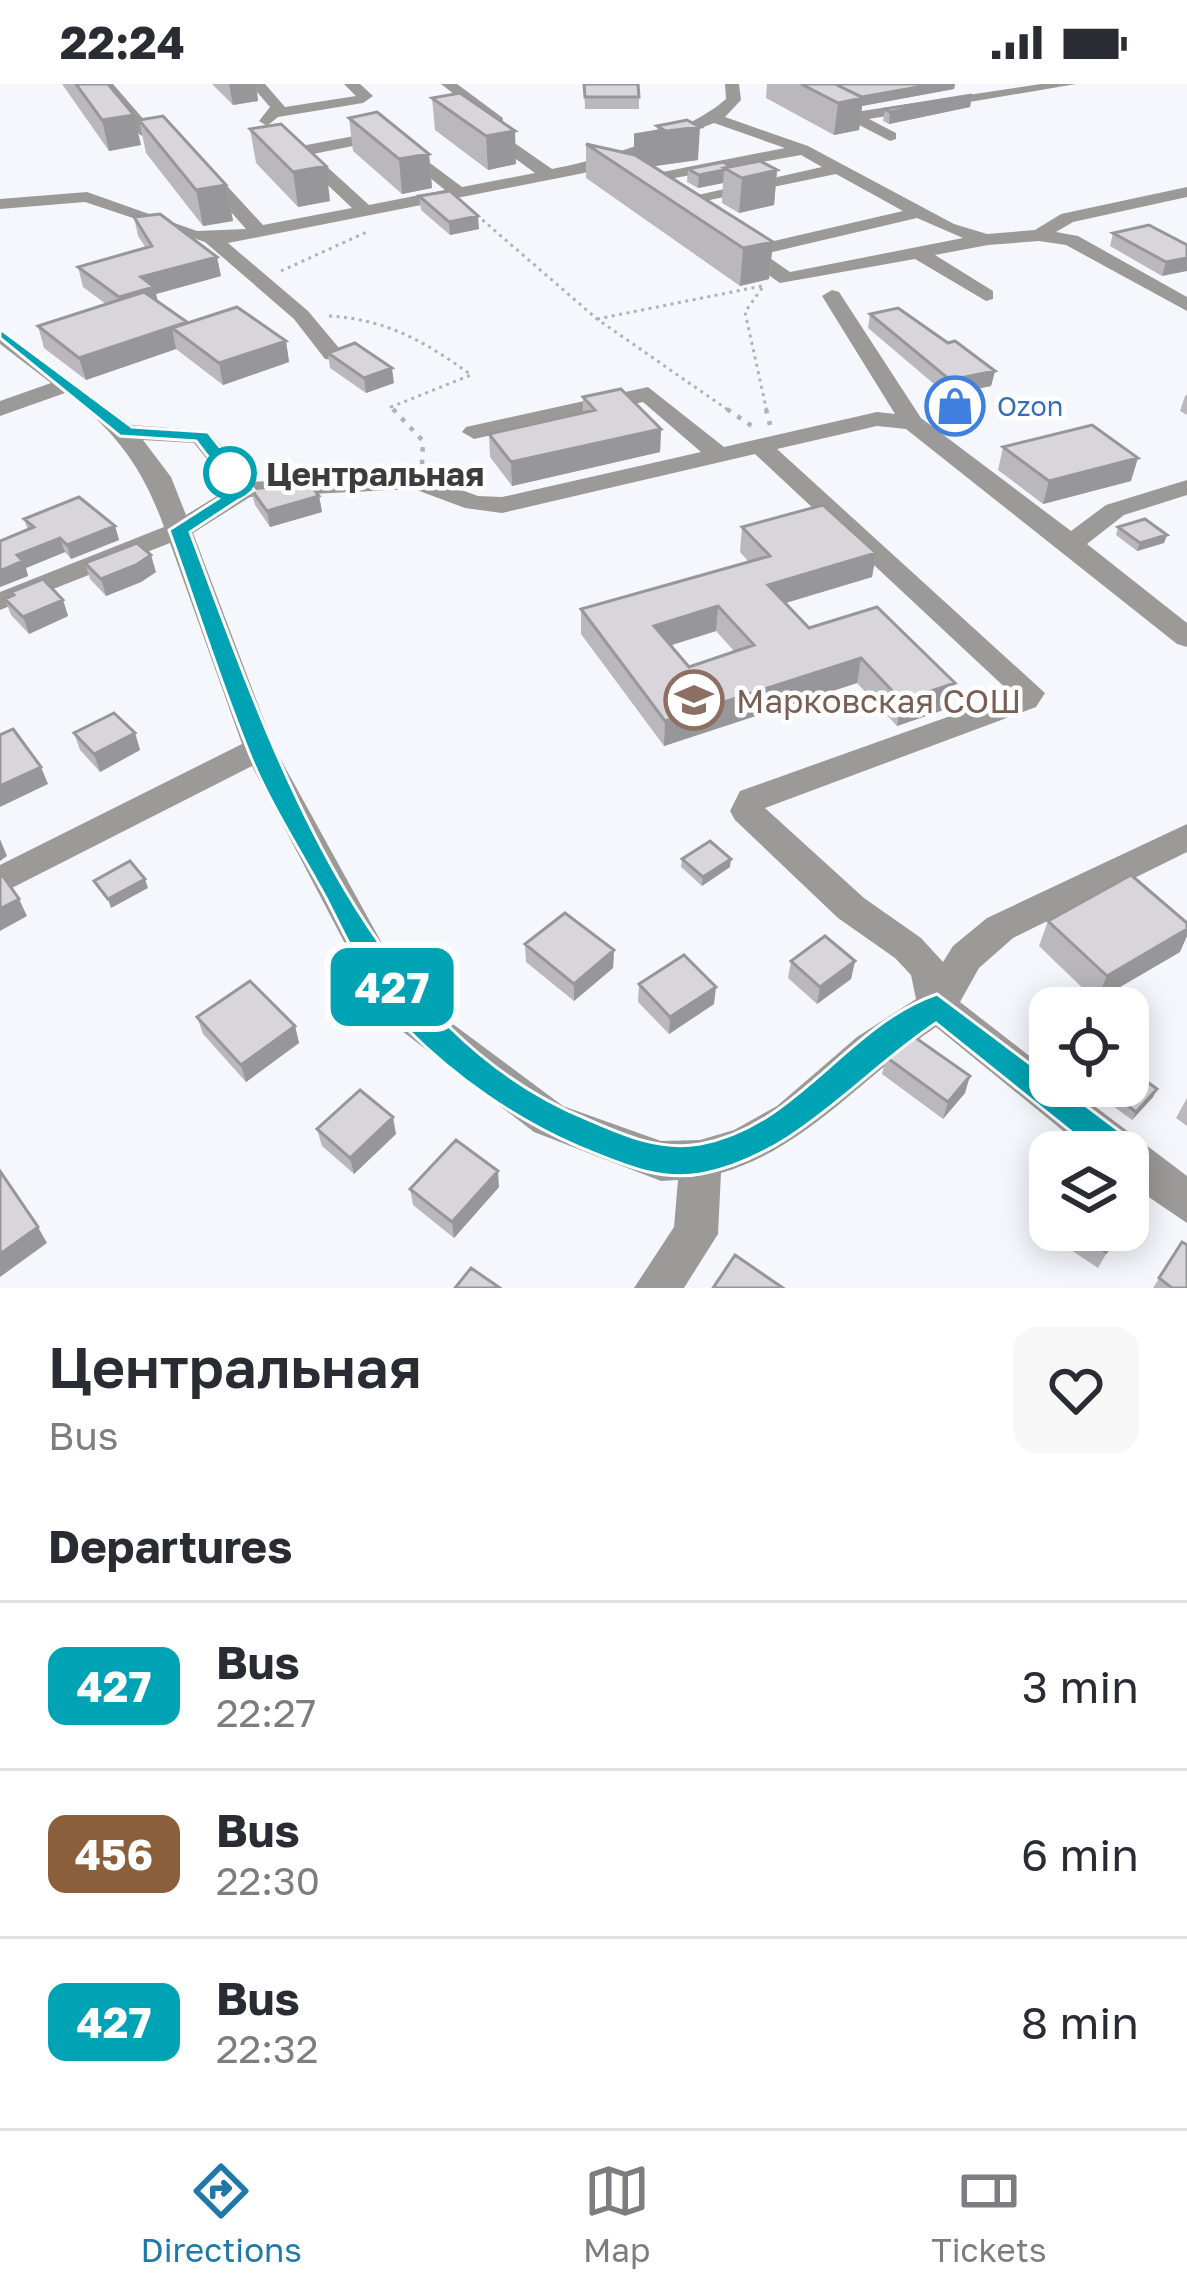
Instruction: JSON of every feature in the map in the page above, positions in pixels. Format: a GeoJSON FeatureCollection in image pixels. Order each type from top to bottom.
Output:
{"type":"FeatureCollection","features":[{"type":"Feature","properties":{"kind":"street"},"geometry":{"type":"LineString","coordinates":[[105,84],[146,132],[177,141],[258,232]]}},
{"type":"Feature","properties":{"kind":"street"},"geometry":{"type":"LineString","coordinates":[[257,84],[278,107],[284,134],[365,212]]}},
{"type":"Feature","properties":{"kind":"street"},"geometry":{"type":"LineString","coordinates":[[284,134],[363,99],[366,96],[351,84]]}},
{"type":"Feature","properties":{"kind":"street"},"geometry":{"type":"LineString","coordinates":[[448,84],[498,121],[492,134],[550,176]]}},
{"type":"Feature","properties":{"kind":"street"},"geometry":{"type":"LineString","coordinates":[[212,238],[584,168],[715,118],[734,100],[732,84]]}},
{"type":"Feature","properties":{"kind":"street"},"geometry":{"type":"LineString","coordinates":[[787,84],[890,136]]}},
{"type":"Feature","properties":{"kind":"street"},"geometry":{"type":"LineString","coordinates":[[854,117],[1069,84]]}},
{"type":"Feature","properties":{"kind":"street"},"geometry":{"type":"LineString","coordinates":[[715,118],[802,149],[948,227],[988,239]]}},
{"type":"Feature","properties":{"kind":"street"},"geometry":{"type":"LineString","coordinates":[[284,134],[386,136],[456,194]]}},
{"type":"Feature","properties":{"kind":"street"},"geometry":{"type":"LineString","coordinates":[[642,181],[802,149]]}},
{"type":"Feature","properties":{"kind":"street"},"geometry":{"type":"LineString","coordinates":[[584,168],[608,169],[642,181],[676,202],[699,206],[840,168]]}},
{"type":"Feature","properties":{"kind":"street"},"geometry":{"type":"LineString","coordinates":[[670,176],[699,206]]}},
{"type":"Feature","properties":{"kind":"street"},"geometry":{"type":"LineString","coordinates":[[1039,235],[1066,218],[1187,192]]}},
{"type":"Feature","properties":{"kind":"street"},"geometry":{"type":"LineString","coordinates":[[0,204],[87,197],[212,238],[301,315],[332,354]]}},
{"type":"Feature","properties":{"kind":"street"},"geometry":{"type":"LineString","coordinates":[[749,252],[922,212]]}},
{"type":"Feature","properties":{"kind":"street"},"geometry":{"type":"LineString","coordinates":[[712,227],[787,279],[988,239],[1039,235],[1071,240],[1187,304]]}},
{"type":"Feature","properties":{"kind":"street"},"geometry":{"type":"LineString","coordinates":[[918,253],[986,295]]}},
{"type":"Feature","properties":{"kind":"street"},"geometry":{"type":"LineString","coordinates":[[832,296],[912,423],[1187,638]]}},
{"type":"Feature","properties":{"kind":"street"},"geometry":{"type":"LineString","coordinates":[[0,334],[127,432],[159,477],[260,749],[376,967],[416,1019],[549,1119],[661,1162],[700,1159],[742,1147],[792,1119],[871,1049],[937,1006],[966,956],[1000,928],[1187,837]]}},
{"type":"Feature","properties":{"kind":"street"},"geometry":{"type":"LineString","coordinates":[[0,410],[68,383]]}},
{"type":"Feature","properties":{"kind":"street"},"geometry":{"type":"LineString","coordinates":[[474,432],[648,394],[718,454]]}},
{"type":"Feature","properties":{"kind":"street"},"geometry":{"type":"LineString","coordinates":[[0,602],[179,530],[244,490],[417,481],[474,503],[502,505],[877,419],[912,423]]}},
{"type":"Feature","properties":{"kind":"street"},"geometry":{"type":"LineString","coordinates":[[127,432],[201,436],[244,490]]}},
{"type":"Feature","properties":{"kind":"street"},"geometry":{"type":"LineString","coordinates":[[766,442],[1030,693],[1025,700],[752,800],[747,811],[851,908],[908,947],[928,969],[937,1006],[1095,1131]]}},
{"type":"Feature","properties":{"kind":"street"},"geometry":{"type":"LineString","coordinates":[[1071,544],[1115,510],[1187,488]]}},
{"type":"Feature","properties":{"kind":"street"},"geometry":{"type":"LineString","coordinates":[[0,881],[260,749]]}},
{"type":"Feature","properties":{"kind":"street"},"geometry":{"type":"LineString","coordinates":[[657,1288],[696,1234],[700,1159]]}},
{"type":"Feature","properties":{"kind":"street"},"geometry":{"type":"LineString","coordinates":[[1149,1173],[1187,1202]]}},
{"type":"Feature","properties":{"kind":"path"},"geometry":{"type":"LineString","coordinates":[[456,194],[597,319],[766,442]]}},
{"type":"Feature","properties":{"kind":"path"},"geometry":{"type":"LineString","coordinates":[[260,280],[404,220],[387,207]]}},
{"type":"Feature","properties":{"kind":"path"},"geometry":{"type":"LineString","coordinates":[[597,319],[787,279]]}},
{"type":"Feature","properties":{"kind":"path"},"geometry":{"type":"LineString","coordinates":[[763,286],[746,311],[766,442]]}},
{"type":"Feature","properties":{"kind":"path"},"geometry":{"type":"LineString","coordinates":[[301,315],[374,316],[423,339],[471,375],[391,406],[427,450],[417,481]]}},
{"type":"Feature","properties":{"kind":"building"},"geometry":{"type":"Polygon","coordinates":[[[76,84],[108,84],[134,115],[102,120],[76,84]]]}},
{"type":"Feature","properties":{"kind":"building"},"geometry":{"type":"Polygon","coordinates":[[[584,84],[638,84],[639,97],[585,97],[584,84]]]}},
{"type":"Feature","properties":{"kind":"building"},"geometry":{"type":"Polygon","coordinates":[[[801,84],[835,84],[863,98],[838,103],[801,84]]]}},
{"type":"Feature","properties":{"kind":"building"},"geometry":{"type":"Polygon","coordinates":[[[835,84],[935,84],[862,97],[835,84]]]}},
{"type":"Feature","properties":{"kind":"building"},"geometry":{"type":"Polygon","coordinates":[[[460,93],[515,131],[486,136],[432,98],[460,93]]]}},
{"type":"Feature","properties":{"kind":"building"},"geometry":{"type":"Polygon","coordinates":[[[972,95],[890,112],[885,109],[972,95]]]}},
{"type":"Feature","properties":{"kind":"building"},"geometry":{"type":"Polygon","coordinates":[[[377,112],[429,154],[399,159],[349,118],[377,112]]]}},
{"type":"Feature","properties":{"kind":"building"},"geometry":{"type":"Polygon","coordinates":[[[163,116],[226,185],[196,190],[139,120],[163,116]]]}},
{"type":"Feature","properties":{"kind":"building"},"geometry":{"type":"Polygon","coordinates":[[[687,120],[700,127],[634,135],[664,130],[657,126],[687,120]]]}},
{"type":"Feature","properties":{"kind":"building"},"geometry":{"type":"Polygon","coordinates":[[[281,124],[326,166],[293,172],[250,129],[281,124]]]}},
{"type":"Feature","properties":{"kind":"building"},"geometry":{"type":"Polygon","coordinates":[[[586,144],[635,155],[773,242],[743,248],[586,144]]]}},
{"type":"Feature","properties":{"kind":"building"},"geometry":{"type":"Polygon","coordinates":[[[760,161],[777,170],[742,178],[724,168],[760,161]]]}},
{"type":"Feature","properties":{"kind":"building"},"geometry":{"type":"Polygon","coordinates":[[[723,162],[730,166],[699,175],[688,169],[723,162]]]}},
{"type":"Feature","properties":{"kind":"building"},"geometry":{"type":"Polygon","coordinates":[[[450,191],[478,216],[449,222],[419,196],[450,191]]]}},
{"type":"Feature","properties":{"kind":"building"},"geometry":{"type":"Polygon","coordinates":[[[160,214],[217,257],[141,277],[154,287],[119,297],[78,267],[152,246],[134,217],[160,214]]]}},
{"type":"Feature","properties":{"kind":"building"},"geometry":{"type":"Polygon","coordinates":[[[1149,225],[1187,245],[1187,258],[1166,262],[1113,233],[1149,225]]]}},
{"type":"Feature","properties":{"kind":"building"},"geometry":{"type":"Polygon","coordinates":[[[144,292],[187,322],[79,358],[38,326],[144,292]]]}},
{"type":"Feature","properties":{"kind":"building"},"geometry":{"type":"Polygon","coordinates":[[[237,307],[286,341],[219,363],[172,328],[237,307]]]}},
{"type":"Feature","properties":{"kind":"building"},"geometry":{"type":"Polygon","coordinates":[[[898,308],[995,371],[950,380],[870,314],[898,308]]]}},
{"type":"Feature","properties":{"kind":"building"},"geometry":{"type":"Polygon","coordinates":[[[355,343],[392,368],[364,378],[328,353],[355,343]]]}},
{"type":"Feature","properties":{"kind":"building"},"geometry":{"type":"Polygon","coordinates":[[[621,389],[661,429],[511,462],[489,434],[595,410],[583,397],[621,389]]]}},
{"type":"Feature","properties":{"kind":"building"},"geometry":{"type":"Polygon","coordinates":[[[1092,425],[1138,458],[1049,481],[1003,447],[1092,425]]]}},
{"type":"Feature","properties":{"kind":"building"},"geometry":{"type":"Polygon","coordinates":[[[309,483],[319,496],[267,511],[251,489],[309,483]]]}},
{"type":"Feature","properties":{"kind":"building"},"geometry":{"type":"Polygon","coordinates":[[[79,497],[115,526],[67,545],[60,538],[17,555],[23,561],[0,571],[0,541],[34,527],[24,519],[79,497]]]}},
{"type":"Feature","properties":{"kind":"building"},"geometry":{"type":"Polygon","coordinates":[[[823,505],[876,553],[768,585],[809,628],[877,607],[955,683],[902,701],[861,658],[665,721],[581,609],[770,556],[742,527],[823,505]],[[718,606],[654,626],[689,667],[754,645],[718,606]]]}},
{"type":"Feature","properties":{"kind":"building"},"geometry":{"type":"Polygon","coordinates":[[[1145,519],[1167,535],[1140,543],[1118,527],[1145,519]]]}},
{"type":"Feature","properties":{"kind":"building"},"geometry":{"type":"Polygon","coordinates":[[[137,543],[151,555],[101,579],[85,563],[137,543]]]}},
{"type":"Feature","properties":{"kind":"building"},"geometry":{"type":"Polygon","coordinates":[[[43,579],[63,600],[23,617],[5,599],[14,595],[11,592],[43,579]]]}},
{"type":"Feature","properties":{"kind":"building"},"geometry":{"type":"Polygon","coordinates":[[[114,713],[135,733],[94,754],[74,733],[114,713]]]}},
{"type":"Feature","properties":{"kind":"building"},"geometry":{"type":"Polygon","coordinates":[[[13,729],[41,767],[0,786],[0,735],[13,729]]]}},
{"type":"Feature","properties":{"kind":"building"},"geometry":{"type":"Polygon","coordinates":[[[710,841],[731,859],[703,877],[682,859],[710,841]]]}},
{"type":"Feature","properties":{"kind":"building"},"geometry":{"type":"Polygon","coordinates":[[[130,861],[145,879],[108,899],[94,881],[130,861]]]}},
{"type":"Feature","properties":{"kind":"building"},"geometry":{"type":"Polygon","coordinates":[[[1131,875],[1187,923],[1187,929],[1107,976],[1048,921],[1131,875]]]}},
{"type":"Feature","properties":{"kind":"building"},"geometry":{"type":"Polygon","coordinates":[[[0,877],[19,899],[0,909],[0,877]]]}},
{"type":"Feature","properties":{"kind":"building"},"geometry":{"type":"Polygon","coordinates":[[[565,913],[614,950],[574,984],[525,944],[565,913]]]}},
{"type":"Feature","properties":{"kind":"building"},"geometry":{"type":"Polygon","coordinates":[[[825,936],[855,961],[820,987],[791,961],[825,936]]]}},
{"type":"Feature","properties":{"kind":"building"},"geometry":{"type":"Polygon","coordinates":[[[684,955],[716,987],[670,1017],[639,984],[684,955]]]}},
{"type":"Feature","properties":{"kind":"building"},"geometry":{"type":"Polygon","coordinates":[[[250,981],[295,1026],[241,1065],[197,1017],[250,981]]]}},
{"type":"Feature","properties":{"kind":"building"},"geometry":{"type":"Polygon","coordinates":[[[913,1036],[970,1076],[948,1102],[886,1057],[913,1036]]]}},
{"type":"Feature","properties":{"kind":"building"},"geometry":{"type":"Polygon","coordinates":[[[360,1090],[393,1117],[350,1158],[317,1129],[360,1090]]]}},
{"type":"Feature","properties":{"kind":"building"},"geometry":{"type":"Polygon","coordinates":[[[456,1140],[498,1171],[452,1222],[410,1189],[456,1140]]]}},
{"type":"Feature","properties":{"kind":"building"},"geometry":{"type":"Polygon","coordinates":[[[0,1171],[38,1227],[0,1254],[0,1171]]]}},
{"type":"Feature","properties":{"kind":"building"},"geometry":{"type":"Polygon","coordinates":[[[1182,1242],[1187,1245],[1187,1288],[1172,1288],[1159,1278],[1182,1242]]]}},
{"type":"Feature","properties":{"kind":"building"},"geometry":{"type":"Polygon","coordinates":[[[735,1255],[783,1288],[713,1288],[735,1255]]]}},
{"type":"Feature","properties":{"kind":"building"},"geometry":{"type":"Polygon","coordinates":[[[471,1268],[500,1288],[455,1288],[471,1268]]]}},
{"type":"Feature","properties":{"kind":"bus line","name":"427"},"geometry":{"type":"LineString","coordinates":[[0,334],[127,432],[201,436],[244,490],[179,530],[260,749],[376,967],[416,1019],[490,1079],[549,1119],[616,1146],[661,1162],[700,1159],[742,1147],[792,1119],[871,1049],[937,1006],[1095,1131]]}},
{"type":"Feature","properties":{"kind":"place","name":"Ozon"},"geometry":{"type":"Point","coordinates":[955,406]}},
{"type":"Feature","properties":{"kind":"place","name":"Центральная"},"geometry":{"type":"Point","coordinates":[230,473]}},
{"type":"Feature","properties":{"kind":"place","name":"Марковская СОШ"},"geometry":{"type":"Point","coordinates":[694,700]}}]}
